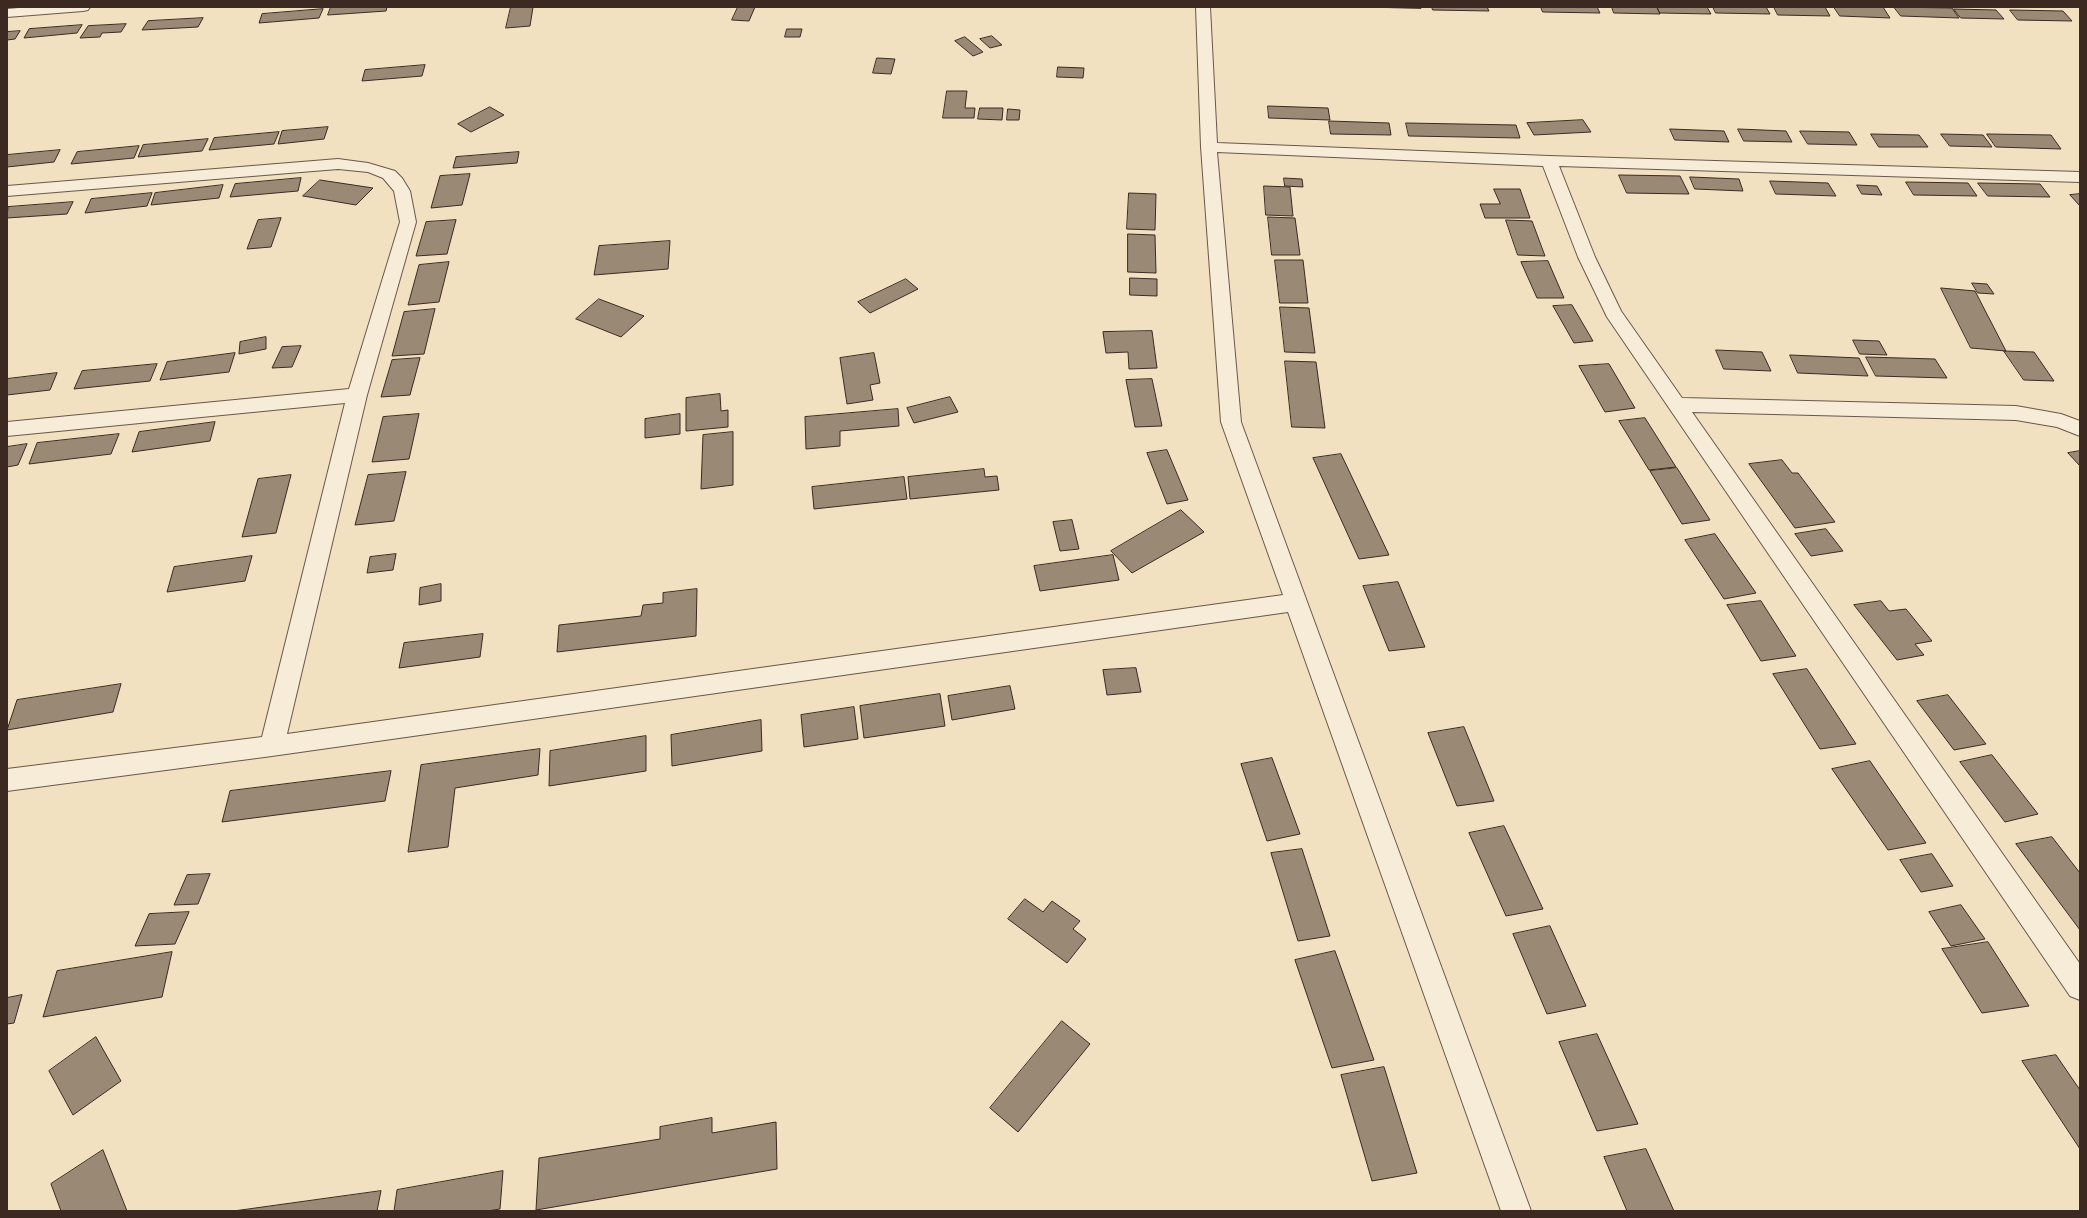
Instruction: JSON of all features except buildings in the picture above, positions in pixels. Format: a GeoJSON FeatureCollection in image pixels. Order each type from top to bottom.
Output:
{"type":"FeatureCollection","features":[{"type":"Feature","properties":{"kind":"street"},"geometry":{"type":"LineString","coordinates":[[7,13],[83,7]]}},
{"type":"Feature","properties":{"kind":"street"},"geometry":{"type":"LineString","coordinates":[[1203,7],[1209,147],[1231,422],[1516,1211]]}},
{"type":"Feature","properties":{"kind":"street"},"geometry":{"type":"LineString","coordinates":[[1209,147],[1549,161],[2080,177]]}},
{"type":"Feature","properties":{"kind":"street"},"geometry":{"type":"LineString","coordinates":[[1549,161],[1595,279],[1613,313],[2080,987]]}},
{"type":"Feature","properties":{"kind":"street"},"geometry":{"type":"LineString","coordinates":[[7,191],[338,164],[377,168],[397,179],[406,202],[408,222],[357,395],[272,746]]}},
{"type":"Feature","properties":{"kind":"street"},"geometry":{"type":"LineString","coordinates":[[7,429],[357,395]]}},
{"type":"Feature","properties":{"kind":"street"},"geometry":{"type":"LineString","coordinates":[[1677,405],[2016,413],[2061,421],[2080,430]]}},
{"type":"Feature","properties":{"kind":"street"},"geometry":{"type":"LineString","coordinates":[[7,780],[272,746],[1295,602]]}}]}
